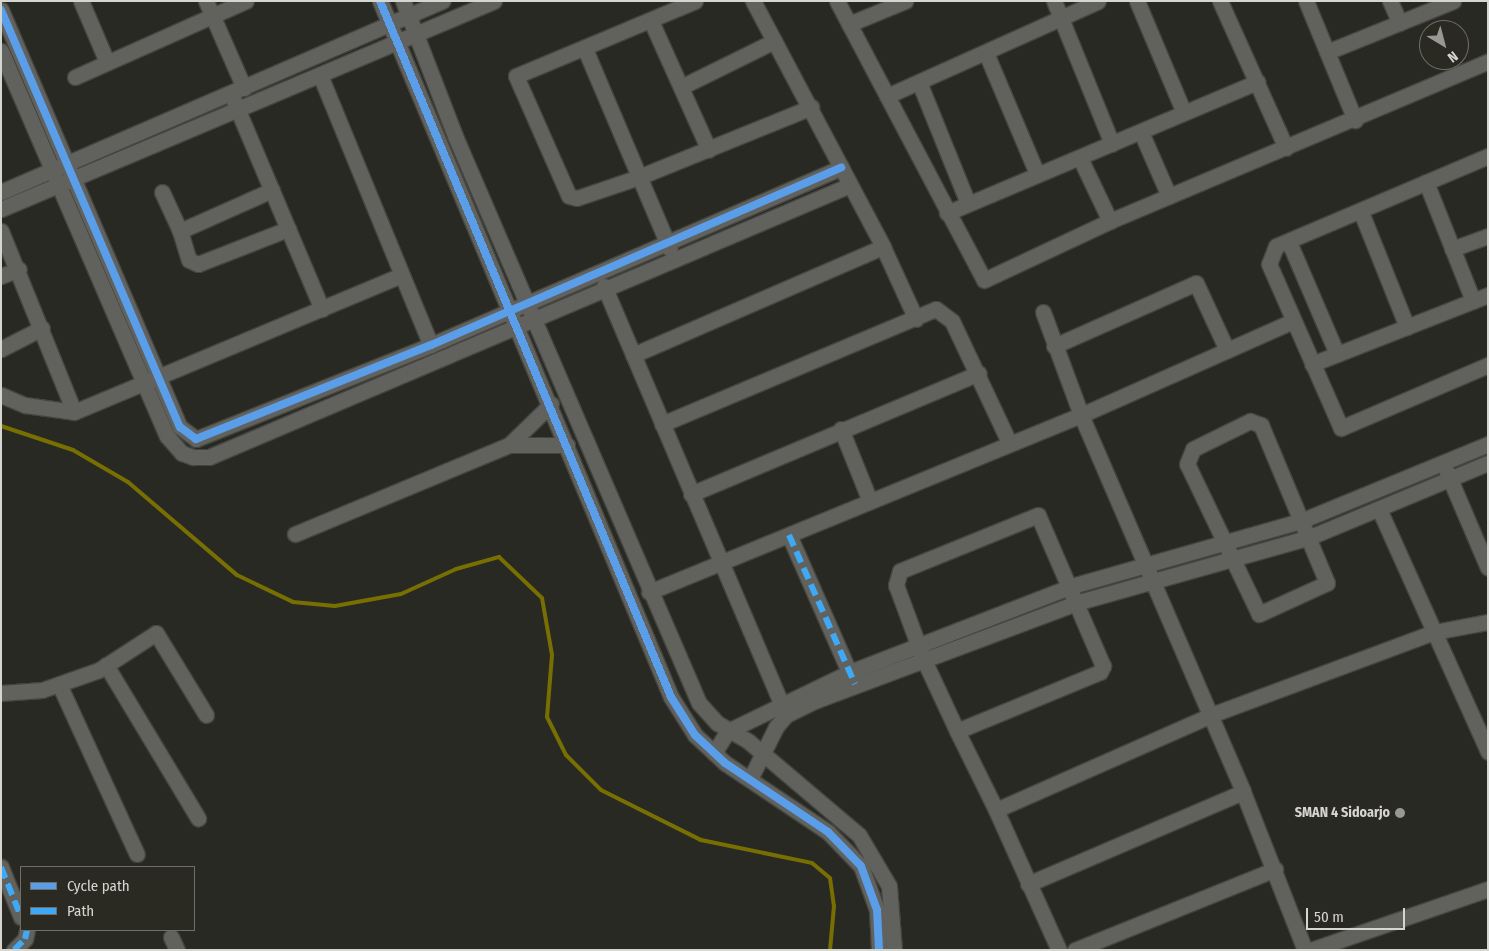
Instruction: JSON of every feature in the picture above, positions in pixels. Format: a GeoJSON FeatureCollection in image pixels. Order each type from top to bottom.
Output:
{"type":"FeatureCollection","features":[{"type":"Feature","properties":{"kind":"street"},"geometry":{"type":"LineString","coordinates":[[81,1],[107,62]]}},
{"type":"Feature","properties":{"kind":"street"},"geometry":{"type":"LineString","coordinates":[[206,1],[213,17],[236,98],[322,309]]}},
{"type":"Feature","properties":{"kind":"street"},"geometry":{"type":"LineString","coordinates":[[75,77],[246,1]]}},
{"type":"Feature","properties":{"kind":"street"},"geometry":{"type":"LineString","coordinates":[[380,1],[551,404],[634,608],[683,718],[714,753],[828,832],[860,866],[875,902],[879,950]]}},
{"type":"Feature","properties":{"kind":"street"},"geometry":{"type":"LineString","coordinates":[[236,98],[320,75],[394,34],[411,20],[442,1]]}},
{"type":"Feature","properties":{"kind":"street"},"geometry":{"type":"LineString","coordinates":[[1,192],[64,172],[236,98],[394,34],[411,20],[494,1]]}},
{"type":"Feature","properties":{"kind":"street"},"geometry":{"type":"LineString","coordinates":[[695,1],[651,22],[516,76],[557,173],[572,198],[639,177],[811,107]]}},
{"type":"Feature","properties":{"kind":"street"},"geometry":{"type":"LineString","coordinates":[[753,1],[811,107],[883,247],[916,319]]}},
{"type":"Feature","properties":{"kind":"street"},"geometry":{"type":"LineString","coordinates":[[837,1],[947,213],[984,280],[1110,221],[1355,120],[1488,61]]}},
{"type":"Feature","properties":{"kind":"street"},"geometry":{"type":"LineString","coordinates":[[848,24],[905,1]]}},
{"type":"Feature","properties":{"kind":"street"},"geometry":{"type":"LineString","coordinates":[[1054,1],[1112,144]]}},
{"type":"Feature","properties":{"kind":"street"},"geometry":{"type":"LineString","coordinates":[[887,96],[1098,1]]}},
{"type":"Feature","properties":{"kind":"street"},"geometry":{"type":"LineString","coordinates":[[1137,1],[1184,113]]}},
{"type":"Feature","properties":{"kind":"street"},"geometry":{"type":"LineString","coordinates":[[1220,1],[1286,148]]}},
{"type":"Feature","properties":{"kind":"street"},"geometry":{"type":"LineString","coordinates":[[1306,1],[1355,120]]}},
{"type":"Feature","properties":{"kind":"street"},"geometry":{"type":"LineString","coordinates":[[1390,1],[1400,23]]}},
{"type":"Feature","properties":{"kind":"street"},"geometry":{"type":"LineString","coordinates":[[1327,52],[1453,1]]}},
{"type":"Feature","properties":{"kind":"street"},"geometry":{"type":"LineString","coordinates":[[1,10],[64,172],[152,381],[168,436],[182,453],[209,456],[514,316],[527,302],[841,168]]}},
{"type":"Feature","properties":{"kind":"street"},"geometry":{"type":"LineString","coordinates":[[411,20],[438,95],[650,597],[699,703],[728,731],[763,755],[835,813],[874,855],[889,886],[894,950]]}},
{"type":"Feature","properties":{"kind":"street"},"geometry":{"type":"LineString","coordinates":[[651,22],[709,150]]}},
{"type":"Feature","properties":{"kind":"street"},"geometry":{"type":"LineString","coordinates":[[681,87],[774,41]]}},
{"type":"Feature","properties":{"kind":"street"},"geometry":{"type":"LineString","coordinates":[[585,49],[674,257]]}},
{"type":"Feature","properties":{"kind":"street"},"geometry":{"type":"LineString","coordinates":[[1,51],[64,172]]}},
{"type":"Feature","properties":{"kind":"street"},"geometry":{"type":"LineString","coordinates":[[986,52],[1037,174]]}},
{"type":"Feature","properties":{"kind":"street"},"geometry":{"type":"LineString","coordinates":[[320,75],[432,345]]}},
{"type":"Feature","properties":{"kind":"street"},"geometry":{"type":"LineString","coordinates":[[919,82],[968,203]]}},
{"type":"Feature","properties":{"kind":"street"},"geometry":{"type":"LineString","coordinates":[[947,213],[1257,82]]}},
{"type":"Feature","properties":{"kind":"street"},"geometry":{"type":"LineString","coordinates":[[1141,132],[1169,196]]}},
{"type":"Feature","properties":{"kind":"street"},"geometry":{"type":"LineString","coordinates":[[1488,156],[1361,212],[1276,246],[1269,264],[1335,423],[1349,428],[1488,365]]}},
{"type":"Feature","properties":{"kind":"street"},"geometry":{"type":"LineString","coordinates":[[1080,158],[1110,221]]}},
{"type":"Feature","properties":{"kind":"street"},"geometry":{"type":"LineString","coordinates":[[1,209],[64,172]]}},
{"type":"Feature","properties":{"kind":"street"},"geometry":{"type":"LineString","coordinates":[[1426,182],[1473,301]]}},
{"type":"Feature","properties":{"kind":"street"},"geometry":{"type":"LineString","coordinates":[[152,381],[187,436],[204,440],[432,345],[514,316],[533,317],[850,185]]}},
{"type":"Feature","properties":{"kind":"street"},"geometry":{"type":"LineString","coordinates":[[180,232],[272,190]]}},
{"type":"Feature","properties":{"kind":"street"},"geometry":{"type":"LineString","coordinates":[[162,192],[180,232],[189,260],[198,264],[288,229]]}},
{"type":"Feature","properties":{"kind":"street"},"geometry":{"type":"LineString","coordinates":[[1361,212],[1407,327]]}},
{"type":"Feature","properties":{"kind":"street"},"geometry":{"type":"LineString","coordinates":[[1,230],[19,269],[74,412]]}},
{"type":"Feature","properties":{"kind":"street"},"geometry":{"type":"LineString","coordinates":[[1452,249],[1488,236]]}},
{"type":"Feature","properties":{"kind":"street"},"geometry":{"type":"LineString","coordinates":[[1289,242],[1337,354]]}},
{"type":"Feature","properties":{"kind":"street"},"geometry":{"type":"LineString","coordinates":[[633,355],[883,247]]}},
{"type":"Feature","properties":{"kind":"street"},"geometry":{"type":"LineString","coordinates":[[1,276],[19,269]]}},
{"type":"Feature","properties":{"kind":"street"},"geometry":{"type":"LineString","coordinates":[[1,395],[25,406],[74,412],[402,275]]}},
{"type":"Feature","properties":{"kind":"street"},"geometry":{"type":"LineString","coordinates":[[1054,346],[1196,283],[1227,350]]}},
{"type":"Feature","properties":{"kind":"street"},"geometry":{"type":"LineString","coordinates":[[604,286],[719,566],[783,710],[750,779]]}},
{"type":"Feature","properties":{"kind":"street"},"geometry":{"type":"LineString","coordinates":[[1312,364],[1488,295]]}},
{"type":"Feature","properties":{"kind":"street"},"geometry":{"type":"LineString","coordinates":[[662,424],[936,310],[945,315],[979,373],[1010,442]]}},
{"type":"Feature","properties":{"kind":"street"},"geometry":{"type":"LineString","coordinates":[[1043,312],[1081,415],[1151,581],[1211,715],[1275,869],[1304,950]]}},
{"type":"Feature","properties":{"kind":"street"},"geometry":{"type":"LineString","coordinates":[[634,608],[650,597],[789,535],[1010,442],[1081,415],[1292,321]]}},
{"type":"Feature","properties":{"kind":"street"},"geometry":{"type":"LineString","coordinates":[[1,349],[42,328]]}},
{"type":"Feature","properties":{"kind":"street"},"geometry":{"type":"LineString","coordinates":[[691,494],[841,429],[979,373]]}},
{"type":"Feature","properties":{"kind":"street"},"geometry":{"type":"LineString","coordinates":[[294,534],[509,445],[551,404]]}},
{"type":"Feature","properties":{"kind":"street"},"geometry":{"type":"LineString","coordinates":[[1250,421],[1260,425],[1303,520],[1327,583],[1259,614],[1252,608],[1234,558],[1187,464],[1188,456],[1192,449],[1250,421]]}},
{"type":"Feature","properties":{"kind":"street"},"geometry":{"type":"LineString","coordinates":[[841,429],[870,501]]}},
{"type":"Feature","properties":{"kind":"street"},"geometry":{"type":"LineString","coordinates":[[714,753],[728,731],[783,710],[852,678],[921,652],[1072,586],[1303,520],[1488,444]]}},
{"type":"Feature","properties":{"kind":"street"},"geometry":{"type":"LineString","coordinates":[[509,445],[568,445]]}},
{"type":"Feature","properties":{"kind":"street"},"geometry":{"type":"LineString","coordinates":[[1444,463],[1488,568]]}},
{"type":"Feature","properties":{"kind":"street"},"geometry":{"type":"LineString","coordinates":[[921,652],[1079,602],[1310,537],[1450,481],[1488,463]]}},
{"type":"Feature","properties":{"kind":"street"},"geometry":{"type":"LineString","coordinates":[[1379,508],[1488,752]]}},
{"type":"Feature","properties":{"kind":"street"},"geometry":{"type":"LineString","coordinates":[[957,731],[1100,672],[1102,660],[1042,518],[1033,515],[900,572],[896,585],[921,652],[957,731],[996,810],[1059,950]]}},
{"type":"Feature","properties":{"kind":"street"},"geometry":{"type":"LineString","coordinates":[[789,535],[852,678]]}},
{"type":"Feature","properties":{"kind":"street"},"geometry":{"type":"LineString","coordinates":[[623,580],[641,572]]}},
{"type":"Feature","properties":{"kind":"street"},"geometry":{"type":"LineString","coordinates":[[996,810],[1211,715],[1434,632],[1488,622]]}},
{"type":"Feature","properties":{"kind":"street"},"geometry":{"type":"LineString","coordinates":[[1,693],[59,684],[106,665],[156,633],[206,715]]}},
{"type":"Feature","properties":{"kind":"street"},"geometry":{"type":"LineString","coordinates":[[106,665],[198,818]]}},
{"type":"Feature","properties":{"kind":"street"},"geometry":{"type":"LineString","coordinates":[[59,684],[137,854]]}},
{"type":"Feature","properties":{"kind":"street"},"geometry":{"type":"LineString","coordinates":[[1028,884],[1243,792]]}},
{"type":"Feature","properties":{"kind":"street"},"geometry":{"type":"LineString","coordinates":[[1,868],[20,915]]}},
{"type":"Feature","properties":{"kind":"street"},"geometry":{"type":"LineString","coordinates":[[1075,950],[1275,869]]}},
{"type":"Feature","properties":{"kind":"street"},"geometry":{"type":"LineString","coordinates":[[1311,950],[1488,889]]}},
{"type":"Feature","properties":{"kind":"street"},"geometry":{"type":"LineString","coordinates":[[14,950],[25,940],[26,931]]}},
{"type":"Feature","properties":{"kind":"waterway"},"geometry":{"type":"LineString","coordinates":[[1,426],[73,450],[128,482],[237,575],[293,602],[335,606],[401,594],[456,569],[499,557],[542,598],[552,655],[547,717],[566,755],[601,790],[701,840],[812,863],[830,878],[834,906],[830,950]]}},
{"type":"Feature","properties":{"kind":"marked path"},"geometry":{"type":"LineString","coordinates":[[789,535],[855,684]]}},
{"type":"Feature","properties":{"kind":"marked path"},"geometry":{"type":"LineString","coordinates":[[1,867],[20,914]]}},
{"type":"Feature","properties":{"kind":"marked path"},"geometry":{"type":"LineString","coordinates":[[14,950],[25,939],[27,931]]}},
{"type":"Feature","properties":{"kind":"cycle path"},"geometry":{"type":"LineString","coordinates":[[380,1],[671,697],[695,735],[725,763],[828,832],[861,866],[877,910],[879,950]]}},
{"type":"Feature","properties":{"kind":"cycle path"},"geometry":{"type":"LineString","coordinates":[[1,10],[180,427],[196,439],[431,345],[841,168]]}},
{"type":"Feature","properties":{"kind":"place","name":"SMAN 4 Sidoarjo"},"geometry":{"type":"Point","coordinates":[1400,813]}}]}
